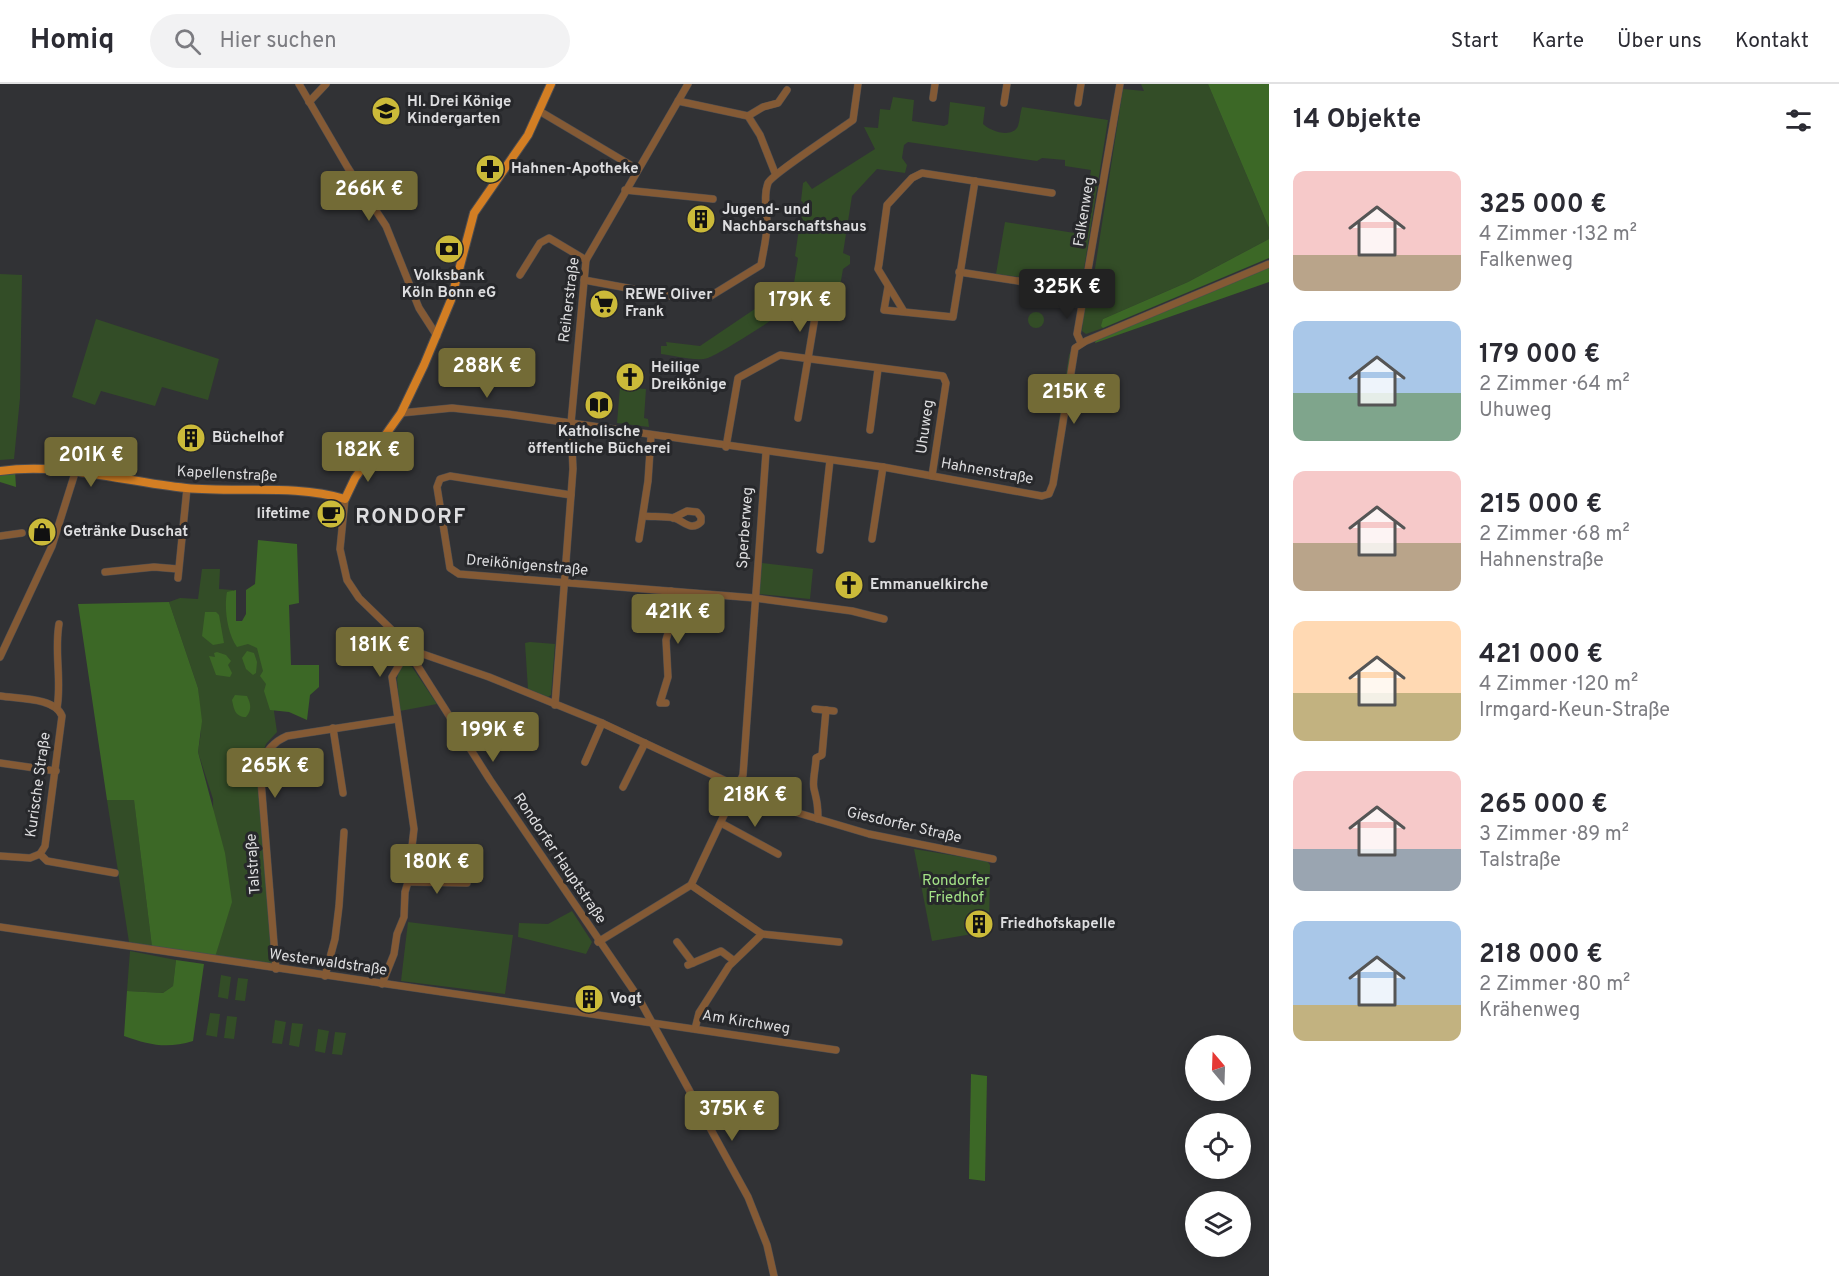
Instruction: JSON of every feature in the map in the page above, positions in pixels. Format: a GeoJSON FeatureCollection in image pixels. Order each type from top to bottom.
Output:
{"type":"FeatureCollection","features":[{"type":"Feature","properties":{"kind":"main road","name":"Rondorfer Hauptstraße"},"geometry":{"type":"LineString","coordinates":[[345,499],[355,478],[401,413],[452,300],[474,213],[518,152],[540,112],[551,84]]}},
{"type":"Feature","properties":{"kind":"main road","name":"Kapellenstraße"},"geometry":{"type":"LineString","coordinates":[[0,471],[18,469],[75,473],[187,488],[307,490],[345,499]]}},
{"type":"Feature","properties":{"kind":"street"},"geometry":{"type":"LineString","coordinates":[[299,84],[386,226],[419,308],[437,336]]}},
{"type":"Feature","properties":{"kind":"street"},"geometry":{"type":"LineString","coordinates":[[309,102],[326,84]]}},
{"type":"Feature","properties":{"kind":"street","name":"Reiherstraße"},"geometry":{"type":"LineString","coordinates":[[555,705],[573,469],[571,423],[586,260],[688,84]]}},
{"type":"Feature","properties":{"kind":"street"},"geometry":{"type":"LineString","coordinates":[[584,280],[671,296],[690,294],[709,297],[761,265],[768,221],[764,214],[768,183],[775,173],[793,164],[853,120],[858,84]]}},
{"type":"Feature","properties":{"kind":"street"},"geometry":{"type":"LineString","coordinates":[[933,98],[935,84]]}},
{"type":"Feature","properties":{"kind":"street"},"geometry":{"type":"LineString","coordinates":[[1004,103],[1007,84]]}},
{"type":"Feature","properties":{"kind":"street"},"geometry":{"type":"LineString","coordinates":[[1078,103],[1081,84]]}},
{"type":"Feature","properties":{"kind":"street","name":"Falkenweg"},"geometry":{"type":"LineString","coordinates":[[1081,343],[1077,334],[1084,291],[1089,276],[1120,84]]}},
{"type":"Feature","properties":{"kind":"street"},"geometry":{"type":"LineString","coordinates":[[678,101],[748,116],[763,107],[778,104],[787,90]]}},
{"type":"Feature","properties":{"kind":"street"},"geometry":{"type":"LineString","coordinates":[[540,112],[637,169]]}},
{"type":"Feature","properties":{"kind":"street"},"geometry":{"type":"LineString","coordinates":[[748,116],[760,135],[775,173]]}},
{"type":"Feature","properties":{"kind":"street"},"geometry":{"type":"LineString","coordinates":[[903,310],[878,269],[887,205],[912,178],[922,173],[1052,193]]}},
{"type":"Feature","properties":{"kind":"street"},"geometry":{"type":"LineString","coordinates":[[888,287],[884,310],[903,310],[952,317],[975,180]]}},
{"type":"Feature","properties":{"kind":"street"},"geometry":{"type":"LineString","coordinates":[[625,190],[713,199]]}},
{"type":"Feature","properties":{"kind":"street"},"geometry":{"type":"LineString","coordinates":[[519,275],[540,243],[549,238],[586,260]]}},
{"type":"Feature","properties":{"kind":"street"},"geometry":{"type":"LineString","coordinates":[[1081,343],[1269,264]]}},
{"type":"Feature","properties":{"kind":"street"},"geometry":{"type":"LineString","coordinates":[[960,272],[1084,291]]}},
{"type":"Feature","properties":{"kind":"street"},"geometry":{"type":"LineString","coordinates":[[798,418],[816,311]]}},
{"type":"Feature","properties":{"kind":"street","name":"Hahnenstraße"},"geometry":{"type":"LineString","coordinates":[[401,413],[452,408],[571,423],[726,447],[883,467],[1042,496],[1049,494],[1073,352],[1081,343]]}},
{"type":"Feature","properties":{"kind":"street","name":"Uhuweg"},"geometry":{"type":"LineString","coordinates":[[726,447],[738,378],[780,355],[943,376],[946,383],[932,476]]}},
{"type":"Feature","properties":{"kind":"street"},"geometry":{"type":"LineString","coordinates":[[870,430],[878,369]]}},
{"type":"Feature","properties":{"kind":"street"},"geometry":{"type":"LineString","coordinates":[[639,539],[651,436]]}},
{"type":"Feature","properties":{"kind":"street","name":"Sperberweg"},"geometry":{"type":"LineString","coordinates":[[691,885],[739,785],[745,748],[766,452]]}},
{"type":"Feature","properties":{"kind":"street"},"geometry":{"type":"LineString","coordinates":[[820,550],[830,460]]}},
{"type":"Feature","properties":{"kind":"street"},"geometry":{"type":"LineString","coordinates":[[872,539],[883,467]]}},
{"type":"Feature","properties":{"kind":"street"},"geometry":{"type":"LineString","coordinates":[[0,657],[52,546],[75,473]]}},
{"type":"Feature","properties":{"kind":"street","name":"Dreikönigenstraße"},"geometry":{"type":"LineString","coordinates":[[571,495],[450,476],[441,479],[437,487],[450,567],[459,574],[754,597],[852,611],[884,619]]}},
{"type":"Feature","properties":{"kind":"street"},"geometry":{"type":"LineString","coordinates":[[178,578],[187,488]]}},
{"type":"Feature","properties":{"kind":"street","name":"Rondorfer Hauptstraße"},"geometry":{"type":"LineString","coordinates":[[345,499],[340,549],[347,580],[359,598],[393,631],[410,654],[496,790],[598,942],[632,987],[748,1197],[767,1245],[774,1276]]}},
{"type":"Feature","properties":{"kind":"street"},"geometry":{"type":"LineString","coordinates":[[643,516],[673,518]]}},
{"type":"Feature","properties":{"kind":"street"},"geometry":{"type":"LineString","coordinates":[[0,536],[22,533]]}},
{"type":"Feature","properties":{"kind":"street"},"geometry":{"type":"LineString","coordinates":[[105,572],[154,567],[178,569]]}},
{"type":"Feature","properties":{"kind":"street"},"geometry":{"type":"LineString","coordinates":[[666,703],[660,703],[668,677],[666,640],[671,623],[671,591]]}},
{"type":"Feature","properties":{"kind":"street","name":"Kurische Straße"},"geometry":{"type":"LineString","coordinates":[[40,854],[45,846],[62,716],[57,708],[60,690],[56,641],[59,624]]}},
{"type":"Feature","properties":{"kind":"street","name":"Giesdorfer Straße"},"geometry":{"type":"LineString","coordinates":[[410,654],[424,653],[602,723],[739,785],[788,810],[869,834],[993,859]]}},
{"type":"Feature","properties":{"kind":"street"},"geometry":{"type":"LineString","coordinates":[[382,984],[398,942],[397,934],[404,917],[405,892],[414,846],[414,809],[397,719],[392,677],[395,669],[410,654]]}},
{"type":"Feature","properties":{"kind":"street"},"geometry":{"type":"LineString","coordinates":[[0,696],[57,708]]}},
{"type":"Feature","properties":{"kind":"street"},"geometry":{"type":"LineString","coordinates":[[815,709],[830,710],[822,755],[816,758],[814,789],[819,796],[818,819]]}},
{"type":"Feature","properties":{"kind":"street","name":"Talstraße"},"geometry":{"type":"LineString","coordinates":[[276,969],[262,762],[279,739],[333,728],[397,719]]}},
{"type":"Feature","properties":{"kind":"street"},"geometry":{"type":"LineString","coordinates":[[585,762],[602,723]]}},
{"type":"Feature","properties":{"kind":"street"},"geometry":{"type":"LineString","coordinates":[[333,728],[343,793]]}},
{"type":"Feature","properties":{"kind":"street"},"geometry":{"type":"LineString","coordinates":[[623,787],[645,742]]}},
{"type":"Feature","properties":{"kind":"street"},"geometry":{"type":"LineString","coordinates":[[0,763],[56,771]]}},
{"type":"Feature","properties":{"kind":"street"},"geometry":{"type":"LineString","coordinates":[[721,823],[778,854]]}},
{"type":"Feature","properties":{"kind":"street"},"geometry":{"type":"LineString","coordinates":[[325,976],[336,928],[344,832]]}},
{"type":"Feature","properties":{"kind":"street"},"geometry":{"type":"LineString","coordinates":[[0,856],[30,858],[40,854],[47,861],[115,873]]}},
{"type":"Feature","properties":{"kind":"street"},"geometry":{"type":"LineString","coordinates":[[408,882],[467,883]]}},
{"type":"Feature","properties":{"kind":"street"},"geometry":{"type":"LineString","coordinates":[[598,942],[691,885],[762,934],[839,942]]}},
{"type":"Feature","properties":{"kind":"street","name":"Westerwaldstraße"},"geometry":{"type":"LineString","coordinates":[[0,927],[653,1024]]}},
{"type":"Feature","properties":{"kind":"street"},"geometry":{"type":"LineString","coordinates":[[695,1029],[699,1013],[733,960],[762,934]]}},
{"type":"Feature","properties":{"kind":"street"},"geometry":{"type":"LineString","coordinates":[[677,942],[690,964],[721,951],[733,960]]}},
{"type":"Feature","properties":{"kind":"street"},"geometry":{"type":"LineString","coordinates":[[563,1011],[567,1002]]}},
{"type":"Feature","properties":{"kind":"street","name":"Am Kirchweg"},"geometry":{"type":"LineString","coordinates":[[653,1024],[836,1050]]}},
{"type":"Feature","properties":{"kind":"green space"},"geometry":{"type":"Polygon","coordinates":[[[1141,84],[1208,84],[1269,228],[1269,239],[1188,282],[1103,319],[1103,328],[1086,334],[1082,331],[1084,306],[1091,280],[1094,278],[1090,301],[1104,303],[1109,278],[1094,275],[1123,89],[1144,91],[1141,84]]]}},
{"type":"Feature","properties":{"kind":"green space"},"geometry":{"type":"Polygon","coordinates":[[[1208,84],[1269,84],[1269,228],[1208,84]]]}},
{"type":"Feature","properties":{"kind":"green space"},"geometry":{"type":"Polygon","coordinates":[[[893,97],[914,100],[912,121],[944,126],[948,124],[950,102],[985,107],[983,124],[1006,133],[1015,130],[1018,126],[1022,107],[1108,120],[1083,275],[1078,284],[996,274],[1005,222],[1081,234],[1091,170],[1065,166],[1065,160],[1042,158],[1037,161],[908,142],[904,145],[902,158],[907,165],[905,173],[877,169],[852,196],[843,253],[850,256],[850,264],[843,269],[839,292],[816,288],[797,299],[756,330],[708,358],[691,359],[661,354],[661,346],[667,346],[666,342],[700,346],[768,300],[770,304],[793,289],[798,258],[795,256],[803,202],[801,201],[803,183],[806,181],[812,189],[875,149],[864,127],[878,128],[880,109],[890,110],[893,97]]]}},
{"type":"Feature","properties":{"kind":"green space"},"geometry":{"type":"Polygon","coordinates":[[[1269,239],[1269,258],[1103,328],[1101,326],[1103,319],[1188,282],[1269,239]]]}},
{"type":"Feature","properties":{"kind":"green space"},"geometry":{"type":"Polygon","coordinates":[[[1269,267],[1269,282],[1095,343],[1096,340],[1269,267]]]}},
{"type":"Feature","properties":{"kind":"green space"},"geometry":{"type":"Polygon","coordinates":[[[0,274],[22,275],[20,398],[14,459],[0,460],[0,274]]]}},
{"type":"Feature","properties":{"kind":"green space"},"geometry":{"type":"Polygon","coordinates":[[[1036,312],[1042,314],[1044,320],[1042,326],[1036,328],[1030,326],[1028,320],[1030,314],[1036,312]]]}},
{"type":"Feature","properties":{"kind":"green space"},"geometry":{"type":"Polygon","coordinates":[[[96,319],[219,359],[208,400],[162,387],[155,406],[101,391],[95,405],[72,397],[96,319]]]}},
{"type":"Feature","properties":{"kind":"green space"},"geometry":{"type":"Polygon","coordinates":[[[1072,349],[1052,474],[1049,487],[1069,355],[1072,349]]]}},
{"type":"Feature","properties":{"kind":"green space"},"geometry":{"type":"Polygon","coordinates":[[[620,387],[646,389],[644,418],[648,419],[649,427],[617,423],[620,387]]]}},
{"type":"Feature","properties":{"kind":"green space"},"geometry":{"type":"Polygon","coordinates":[[[15,471],[16,487],[0,482],[0,472],[15,471]]]}},
{"type":"Feature","properties":{"kind":"green space"},"geometry":{"type":"Polygon","coordinates":[[[258,540],[297,544],[299,603],[289,605],[291,665],[319,665],[319,687],[310,695],[307,720],[289,712],[270,710],[264,691],[266,684],[260,676],[263,671],[257,648],[248,644],[237,647],[229,628],[226,613],[227,592],[236,590],[236,621],[242,621],[246,614],[246,590],[255,584],[258,540]]]}},
{"type":"Feature","properties":{"kind":"green space"},"geometry":{"type":"Polygon","coordinates":[[[762,563],[813,569],[810,599],[759,594],[762,563]]]}},
{"type":"Feature","properties":{"kind":"green space"},"geometry":{"type":"Polygon","coordinates":[[[202,569],[220,569],[219,589],[233,590],[232,634],[263,635],[277,732],[266,744],[258,767],[272,965],[215,957],[213,799],[198,752],[201,732],[198,688],[169,602],[180,598],[198,599],[202,569]]]}},
{"type":"Feature","properties":{"kind":"green space"},"geometry":{"type":"Polygon","coordinates":[[[169,602],[198,688],[202,721],[198,752],[225,853],[232,902],[215,957],[152,947],[134,800],[107,800],[78,604],[169,602]]]}},
{"type":"Feature","properties":{"kind":"green space"},"geometry":{"type":"Polygon","coordinates":[[[205,612],[216,612],[219,615],[224,643],[213,645],[202,636],[205,612]]]}},
{"type":"Feature","properties":{"kind":"green space"},"geometry":{"type":"Polygon","coordinates":[[[525,643],[555,644],[551,695],[548,697],[528,689],[525,643]]]}},
{"type":"Feature","properties":{"kind":"green space"},"geometry":{"type":"Polygon","coordinates":[[[247,651],[254,653],[257,662],[256,673],[253,675],[246,669],[242,658],[247,651]]]}},
{"type":"Feature","properties":{"kind":"green space"},"geometry":{"type":"Polygon","coordinates":[[[214,653],[226,655],[231,661],[228,665],[232,673],[230,677],[216,675],[209,656],[215,657],[214,653]]]}},
{"type":"Feature","properties":{"kind":"green space"},"geometry":{"type":"Polygon","coordinates":[[[406,665],[412,667],[437,704],[400,711],[397,679],[400,667],[406,665]]]}},
{"type":"Feature","properties":{"kind":"green space"},"geometry":{"type":"Polygon","coordinates":[[[235,695],[247,696],[250,707],[246,717],[239,716],[233,706],[232,700],[235,695]]]}},
{"type":"Feature","properties":{"kind":"green space"},"geometry":{"type":"Polygon","coordinates":[[[134,799],[152,947],[129,942],[107,800],[134,799]]]}},
{"type":"Feature","properties":{"kind":"green space","name":"Rondorfer Friedhof"},"geometry":{"type":"Polygon","coordinates":[[[914,849],[987,861],[990,865],[989,931],[932,941],[914,849]]]}},
{"type":"Feature","properties":{"kind":"green space"},"geometry":{"type":"Polygon","coordinates":[[[572,911],[592,942],[586,954],[518,937],[519,923],[548,924],[572,911]]]}},
{"type":"Feature","properties":{"kind":"green space"},"geometry":{"type":"Polygon","coordinates":[[[408,922],[513,935],[505,994],[401,981],[408,922]]]}},
{"type":"Feature","properties":{"kind":"green space"},"geometry":{"type":"Polygon","coordinates":[[[130,951],[176,960],[173,986],[163,993],[127,991],[130,951]]]}},
{"type":"Feature","properties":{"kind":"green space"},"geometry":{"type":"Polygon","coordinates":[[[176,960],[204,964],[193,1041],[175,1045],[158,1045],[124,1036],[127,991],[163,993],[173,986],[176,960]]]}},
{"type":"Feature","properties":{"kind":"green space"},"geometry":{"type":"Polygon","coordinates":[[[221,975],[231,977],[228,999],[218,997],[221,975]]]}},
{"type":"Feature","properties":{"kind":"green space"},"geometry":{"type":"Polygon","coordinates":[[[238,978],[248,979],[245,1001],[235,1000],[238,978]]]}},
{"type":"Feature","properties":{"kind":"green space"},"geometry":{"type":"Polygon","coordinates":[[[210,1013],[220,1014],[217,1037],[206,1035],[210,1013]]]}},
{"type":"Feature","properties":{"kind":"green space"},"geometry":{"type":"Polygon","coordinates":[[[227,1016],[237,1017],[234,1039],[224,1038],[227,1016]]]}},
{"type":"Feature","properties":{"kind":"green space"},"geometry":{"type":"Polygon","coordinates":[[[275,1020],[286,1022],[282,1044],[272,1043],[275,1020]]]}},
{"type":"Feature","properties":{"kind":"green space"},"geometry":{"type":"Polygon","coordinates":[[[292,1023],[303,1024],[299,1047],[289,1045],[292,1023]]]}},
{"type":"Feature","properties":{"kind":"green space"},"geometry":{"type":"Polygon","coordinates":[[[318,1029],[329,1031],[325,1053],[315,1051],[318,1029]]]}},
{"type":"Feature","properties":{"kind":"green space"},"geometry":{"type":"Polygon","coordinates":[[[335,1032],[346,1033],[342,1055],[332,1054],[335,1032]]]}},
{"type":"Feature","properties":{"kind":"green space"},"geometry":{"type":"Polygon","coordinates":[[[971,1074],[987,1076],[985,1181],[969,1179],[971,1074]]]}},
{"type":"Feature","properties":{"kind":"place","name":"Hl. Drei Könige Kindergarten"},"geometry":{"type":"Point","coordinates":[386,111]}},
{"type":"Feature","properties":{"kind":"place","name":"Hahnen-Apotheke"},"geometry":{"type":"Point","coordinates":[490,169]}},
{"type":"Feature","properties":{"kind":"place","name":"Jugend- und Nachbarschaftshaus"},"geometry":{"type":"Point","coordinates":[701,219]}},
{"type":"Feature","properties":{"kind":"place","name":"Volksbank Köln Bonn eG"},"geometry":{"type":"Point","coordinates":[449,249]}},
{"type":"Feature","properties":{"kind":"place","name":"REWE Oliver Frank"},"geometry":{"type":"Point","coordinates":[604,304]}},
{"type":"Feature","properties":{"kind":"place","name":"Heilige Dreikönige"},"geometry":{"type":"Point","coordinates":[630,377]}},
{"type":"Feature","properties":{"kind":"place","name":"Katholische öffentliche Bücherei"},"geometry":{"type":"Point","coordinates":[599,405]}},
{"type":"Feature","properties":{"kind":"place","name":"Büchelhof"},"geometry":{"type":"Point","coordinates":[191,438]}},
{"type":"Feature","properties":{"kind":"place","name":"lifetime"},"geometry":{"type":"Point","coordinates":[331,514]}},
{"type":"Feature","properties":{"kind":"place","name":"Getränke Duschat"},"geometry":{"type":"Point","coordinates":[42,532]}},
{"type":"Feature","properties":{"kind":"place","name":"Emmanuelkirche"},"geometry":{"type":"Point","coordinates":[849,585]}},
{"type":"Feature","properties":{"kind":"place","name":"Friedhofskapelle"},"geometry":{"type":"Point","coordinates":[979,924]}},
{"type":"Feature","properties":{"kind":"place","name":"Vogt"},"geometry":{"type":"Point","coordinates":[589,999]}},
{"type":"Feature","properties":{"kind":"district","name":"RONDORF"},"geometry":{"type":"Point","coordinates":[411,517]}}]}
